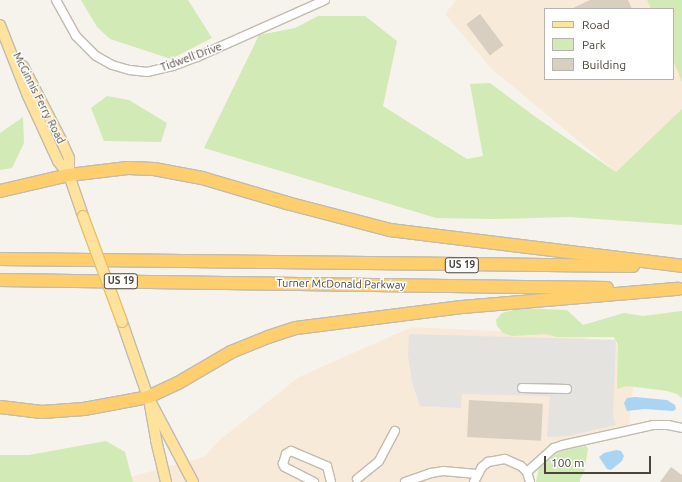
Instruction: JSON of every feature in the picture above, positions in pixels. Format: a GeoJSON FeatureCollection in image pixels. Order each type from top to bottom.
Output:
{"type":"FeatureCollection","features":[{"type":"Feature","properties":{"kind":"highway"},"geometry":{"type":"LineString","coordinates":[[0,191],[69,176],[128,168],[154,169],[202,178],[287,203],[390,230],[682,266]]}},
{"type":"Feature","properties":{"kind":"highway","name":"Turner McDonald Parkway"},"geometry":{"type":"LineString","coordinates":[[0,259],[682,266]]}},
{"type":"Feature","properties":{"kind":"highway","name":"Turner McDonald Parkway"},"geometry":{"type":"LineString","coordinates":[[0,280],[680,289]]}},
{"type":"Feature","properties":{"kind":"highway"},"geometry":{"type":"LineString","coordinates":[[0,407],[42,412],[84,409],[148,397],[178,383],[231,352],[268,337],[296,328],[462,307],[680,289]]}},
{"type":"Feature","properties":{"kind":"main road","name":"McGinnis Ferry Road"},"geometry":{"type":"LineString","coordinates":[[0,24],[28,96],[58,161],[69,176],[122,322],[148,397],[166,482]]}},
{"type":"Feature","properties":{"kind":"main road","name":"McGinnis Ferry Road"},"geometry":{"type":"LineString","coordinates":[[148,397],[193,482]]}},
{"type":"Feature","properties":{"kind":"street","name":"Tidwell Drive"},"geometry":{"type":"LineString","coordinates":[[56,0],[76,36],[96,56],[112,65],[130,70],[148,72],[173,66],[197,57],[325,0]]}},
{"type":"Feature","properties":{"kind":"street"},"geometry":{"type":"LineString","coordinates":[[522,388],[567,389]]}},
{"type":"Feature","properties":{"kind":"street"},"geometry":{"type":"LineString","coordinates":[[527,472],[554,448],[563,445],[653,425],[668,425],[682,428]]}},
{"type":"Feature","properties":{"kind":"street"},"geometry":{"type":"LineString","coordinates":[[356,481],[378,461],[394,431]]}},
{"type":"Feature","properties":{"kind":"street"},"geometry":{"type":"LineString","coordinates":[[314,482],[285,467],[283,464],[286,454],[291,451],[327,466],[331,482]]}},
{"type":"Feature","properties":{"kind":"street"},"geometry":{"type":"LineString","coordinates":[[405,482],[431,473],[443,471],[476,478],[488,462],[505,459],[521,466],[527,472],[530,482]]}},
{"type":"Feature","properties":{"kind":"shaded area"},"geometry":{"type":"Polygon","coordinates":[[[456,0],[647,0],[651,8],[544,8],[544,80],[674,80],[674,62],[682,82],[682,109],[616,172],[492,69],[445,14],[456,0]]]}},
{"type":"Feature","properties":{"kind":"shaded area"},"geometry":{"type":"Polygon","coordinates":[[[412,327],[574,335],[618,345],[638,345],[629,424],[545,447],[529,482],[121,482],[137,475],[204,457],[221,439],[299,377],[412,327]]]}},
{"type":"Feature","properties":{"kind":"shaded area"},"geometry":{"type":"Polygon","coordinates":[[[409,334],[616,340],[613,416],[616,425],[568,436],[547,437],[550,396],[462,394],[461,408],[420,406],[412,382],[408,355],[409,334]]]}},
{"type":"Feature","properties":{"kind":"green space"},"geometry":{"type":"Polygon","coordinates":[[[81,0],[188,0],[212,38],[171,59],[110,39],[97,27],[81,0]]]}},
{"type":"Feature","properties":{"kind":"green space"},"geometry":{"type":"Polygon","coordinates":[[[647,0],[682,0],[682,82],[674,62],[674,8],[651,8],[647,0]]]}},
{"type":"Feature","properties":{"kind":"green space"},"geometry":{"type":"Polygon","coordinates":[[[318,16],[365,16],[397,41],[383,106],[467,159],[483,156],[470,84],[490,83],[537,118],[616,172],[682,109],[682,225],[569,217],[495,219],[436,218],[204,148],[259,35],[295,28],[318,16]]]}},
{"type":"Feature","properties":{"kind":"green space"},"geometry":{"type":"Polygon","coordinates":[[[107,96],[129,100],[167,123],[161,142],[104,141],[91,108],[107,96]]]}},
{"type":"Feature","properties":{"kind":"green space"},"geometry":{"type":"Polygon","coordinates":[[[23,117],[24,143],[12,168],[0,170],[0,133],[23,117]]]}},
{"type":"Feature","properties":{"kind":"green space"},"geometry":{"type":"Polygon","coordinates":[[[521,308],[567,310],[583,325],[624,313],[643,316],[682,311],[682,398],[677,394],[667,391],[626,386],[617,389],[618,345],[614,337],[557,337],[546,334],[512,336],[503,333],[497,326],[496,320],[502,313],[521,308]]]}},
{"type":"Feature","properties":{"kind":"green space"},"geometry":{"type":"Polygon","coordinates":[[[106,441],[125,452],[133,482],[0,482],[0,455],[29,455],[106,441]]]}},
{"type":"Feature","properties":{"kind":"green space"},"geometry":{"type":"Polygon","coordinates":[[[586,446],[588,449],[584,473],[580,479],[580,482],[536,482],[539,468],[557,453],[568,449],[586,446]]]}},
{"type":"Feature","properties":{"kind":"water"},"geometry":{"type":"Polygon","coordinates":[[[635,397],[667,400],[675,405],[676,409],[673,411],[644,409],[627,411],[624,403],[627,398],[635,397]]]}},
{"type":"Feature","properties":{"kind":"water"},"geometry":{"type":"Polygon","coordinates":[[[616,450],[621,451],[624,456],[622,461],[611,470],[607,469],[599,457],[604,453],[616,450]]]}},
{"type":"Feature","properties":{"kind":"building"},"geometry":{"type":"Polygon","coordinates":[[[590,0],[628,0],[632,8],[573,8],[590,0]]]}},
{"type":"Feature","properties":{"kind":"building"},"geometry":{"type":"Polygon","coordinates":[[[480,14],[503,45],[490,55],[466,24],[480,14]]]}},
{"type":"Feature","properties":{"kind":"building"},"geometry":{"type":"Polygon","coordinates":[[[469,400],[543,404],[541,441],[467,437],[469,400]]]}},
{"type":"Feature","properties":{"kind":"building"},"geometry":{"type":"Polygon","coordinates":[[[671,467],[682,475],[682,482],[660,482],[671,467]]]}}]}
